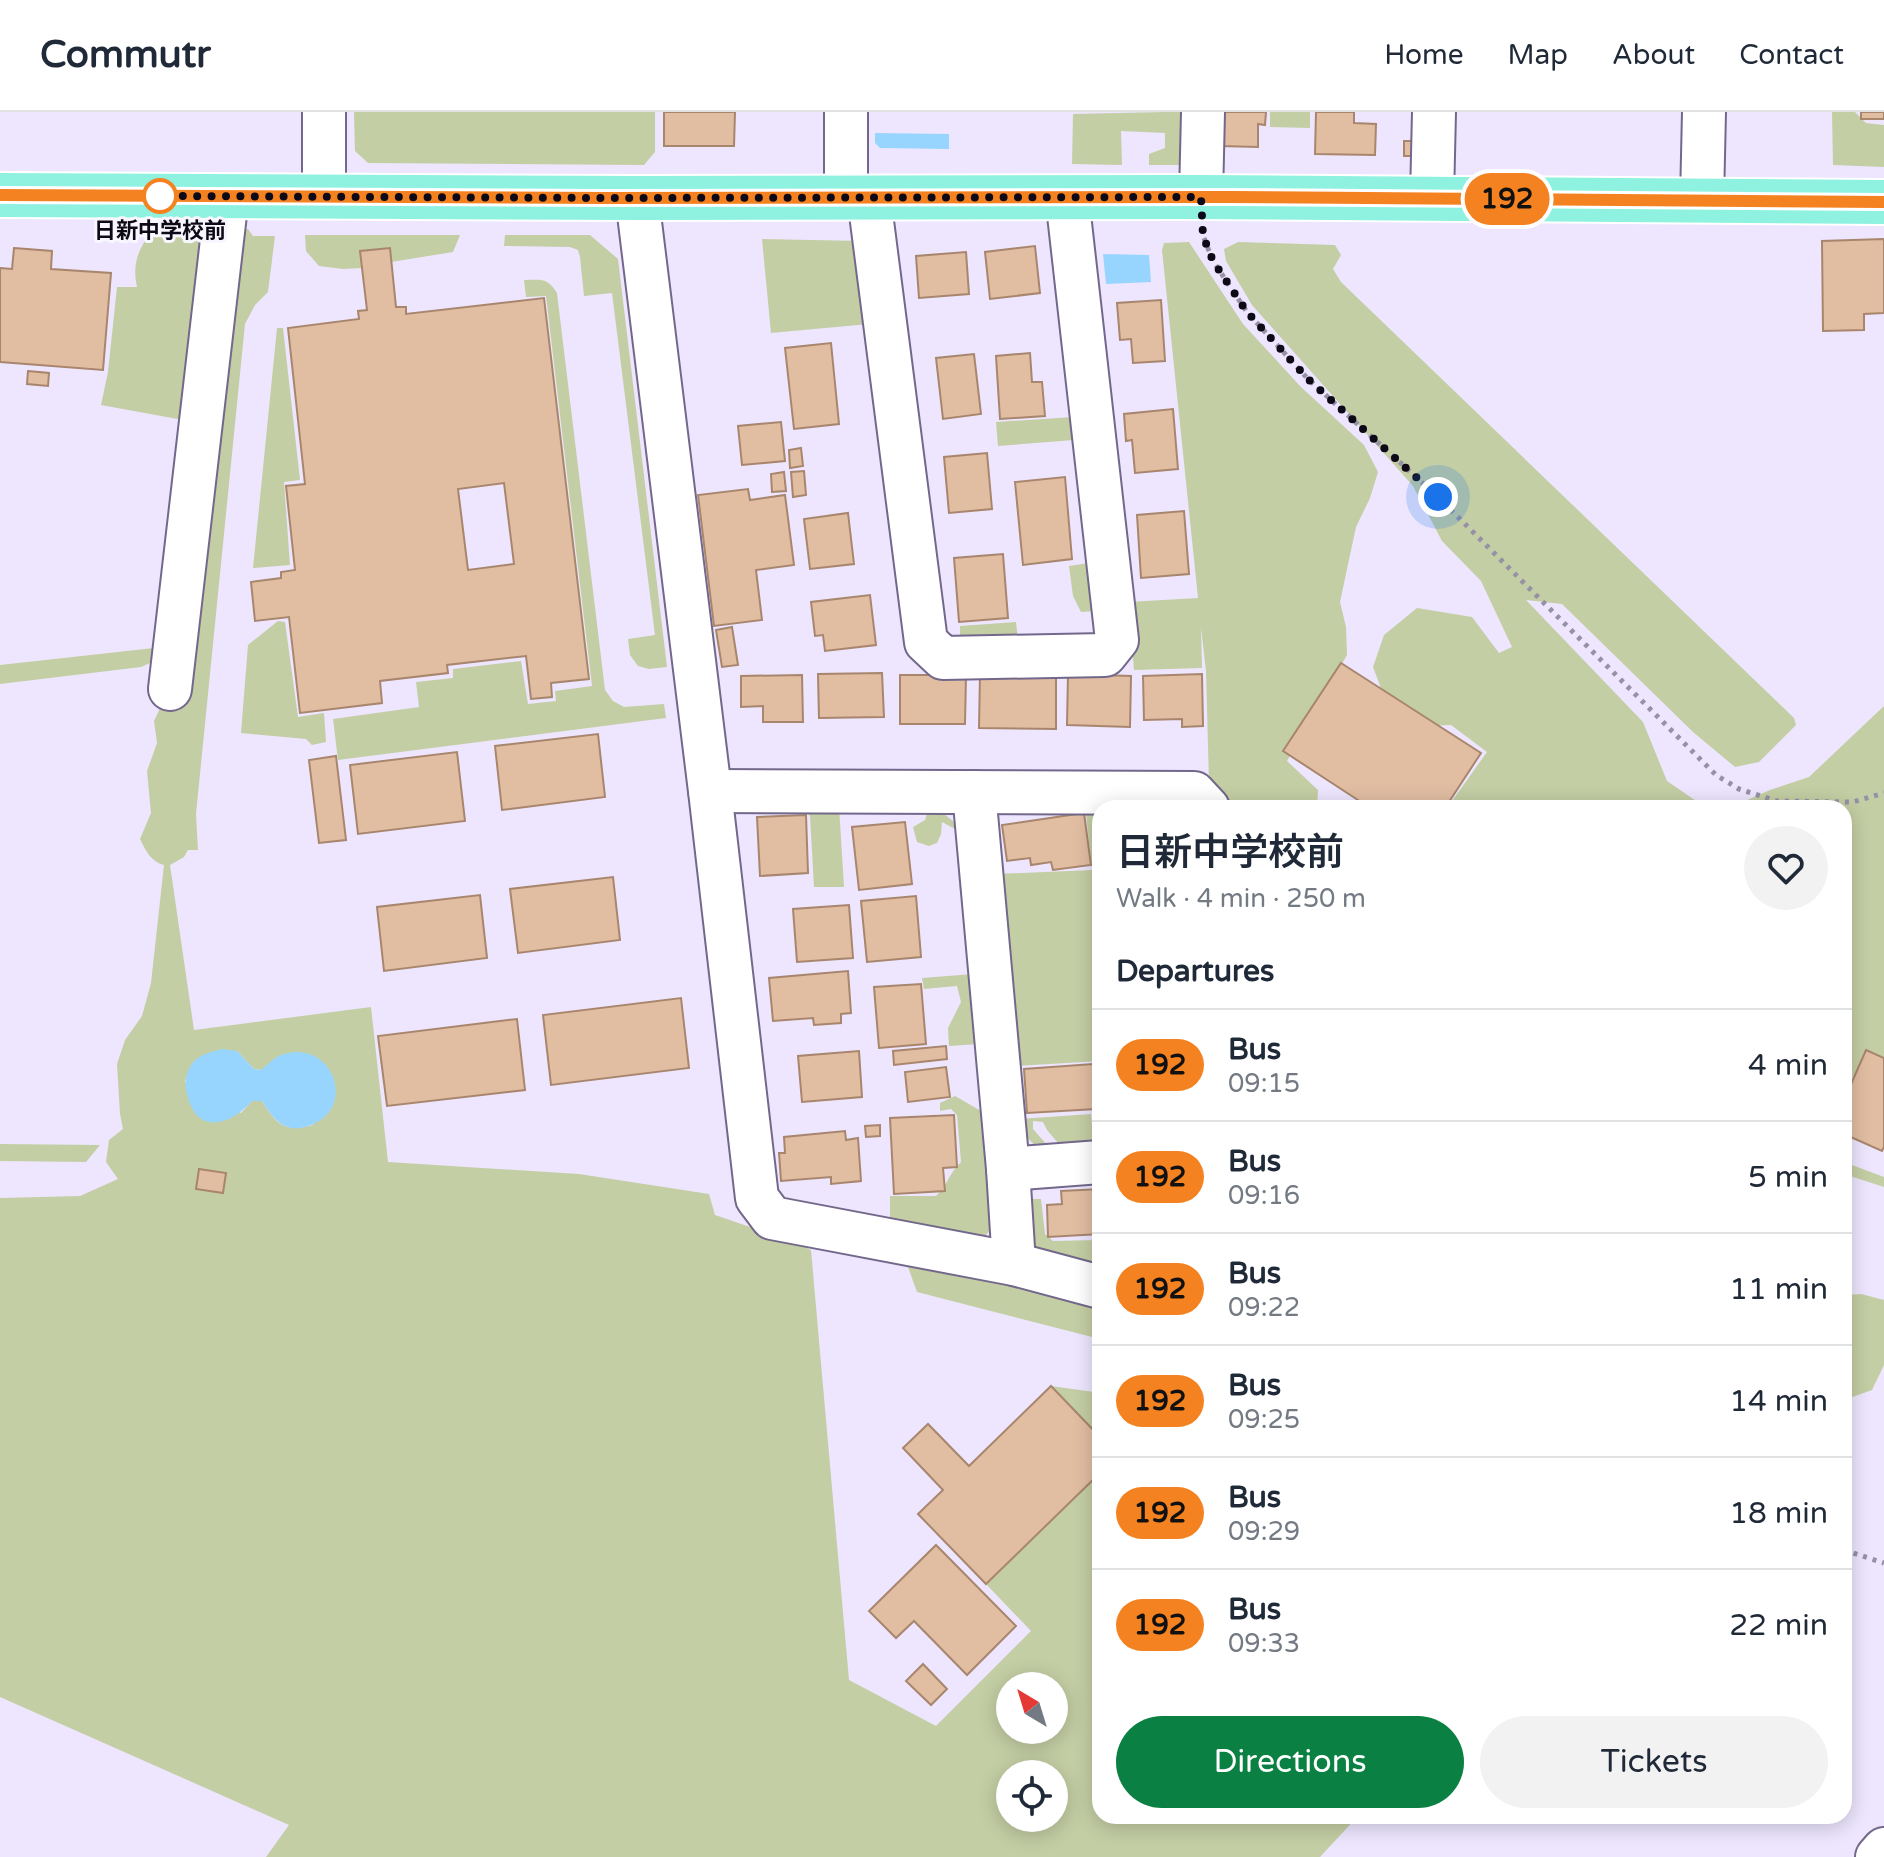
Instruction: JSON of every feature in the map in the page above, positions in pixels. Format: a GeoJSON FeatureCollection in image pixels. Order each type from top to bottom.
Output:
{"type":"FeatureCollection","features":[{"type":"Feature","properties":{"kind":"main road"},"geometry":{"type":"LineString","coordinates":[[0,195],[1201,197],[1884,202]]}},
{"type":"Feature","properties":{"kind":"street"},"geometry":{"type":"LineString","coordinates":[[324,112],[324,197]]}},
{"type":"Feature","properties":{"kind":"street"},"geometry":{"type":"LineString","coordinates":[[846,112],[926,642],[943,658],[1105,655],[1117,640],[1067,197]]}},
{"type":"Feature","properties":{"kind":"street"},"geometry":{"type":"LineString","coordinates":[[1201,197],[1203,112]]}},
{"type":"Feature","properties":{"kind":"street"},"geometry":{"type":"LineString","coordinates":[[1432,198],[1434,112]]}},
{"type":"Feature","properties":{"kind":"street"},"geometry":{"type":"LineString","coordinates":[[1702,200],[1704,112]]}},
{"type":"Feature","properties":{"kind":"street"},"geometry":{"type":"LineString","coordinates":[[170,689],[227,197]]}},
{"type":"Feature","properties":{"kind":"street"},"geometry":{"type":"LineString","coordinates":[[637,198],[757,1198],[772,1218],[1014,1264],[1092,1285]]}},
{"type":"Feature","properties":{"kind":"street"},"geometry":{"type":"LineString","coordinates":[[710,791],[1194,793],[1201,800]]}},
{"type":"Feature","properties":{"kind":"street"},"geometry":{"type":"LineString","coordinates":[[974,792],[1014,1264]]}},
{"type":"Feature","properties":{"kind":"street"},"geometry":{"type":"LineString","coordinates":[[1008,1169],[1092,1163]]}},
{"type":"Feature","properties":{"kind":"street"},"geometry":{"type":"LineString","coordinates":[[1877,1857],[1884,1849]]}},
{"type":"Feature","properties":{"kind":"path"},"geometry":{"type":"LineString","coordinates":[[1201,197],[1203,236],[1213,261],[1247,312],[1308,379],[1438,497],[1716,775],[1739,789],[1774,800]]}},
{"type":"Feature","properties":{"kind":"path"},"geometry":{"type":"LineString","coordinates":[[1852,802],[1884,793]]}},
{"type":"Feature","properties":{"kind":"path"},"geometry":{"type":"LineString","coordinates":[[1852,1553],[1884,1563]]}},
{"type":"Feature","properties":{"kind":"green space"},"geometry":{"type":"Polygon","coordinates":[[[354,112],[655,112],[655,152],[644,165],[368,163],[355,151],[354,112]]]}},
{"type":"Feature","properties":{"kind":"green space"},"geometry":{"type":"Polygon","coordinates":[[[1187,112],[1185,165],[1149,165],[1149,154],[1165,148],[1165,133],[1121,131],[1122,165],[1072,164],[1073,114],[1187,112]]]}},
{"type":"Feature","properties":{"kind":"green space"},"geometry":{"type":"Polygon","coordinates":[[[1270,112],[1310,112],[1310,128],[1270,127],[1270,112]]]}},
{"type":"Feature","properties":{"kind":"green space"},"geometry":{"type":"Polygon","coordinates":[[[1832,112],[1855,112],[1866,123],[1884,125],[1884,167],[1833,165],[1832,112]]]}},
{"type":"Feature","properties":{"kind":"green space"},"geometry":{"type":"Polygon","coordinates":[[[248,229],[253,236],[275,236],[268,292],[255,305],[245,324],[196,814],[198,850],[188,850],[184,857],[170,865],[194,1030],[371,1007],[388,1162],[579,1174],[709,1194],[715,1215],[811,1250],[849,1680],[936,1726],[1031,1631],[986,1584],[1092,1481],[1092,1824],[1351,1824],[1320,1857],[266,1857],[289,1825],[0,1697],[0,1198],[80,1196],[118,1179],[106,1162],[109,1140],[123,1129],[117,1064],[125,1040],[142,1016],[151,983],[164,865],[152,859],[140,839],[151,813],[147,771],[157,743],[154,721],[162,704],[183,420],[101,405],[108,372],[117,287],[137,287],[135,271],[143,243],[153,230],[248,229]],[[237,1051],[218,1052],[198,1059],[185,1082],[241,1113],[252,1101],[262,1101],[283,1125],[295,1128],[313,1125],[280,1056],[262,1070],[254,1069],[237,1051]]]}},
{"type":"Feature","properties":{"kind":"green space"},"geometry":{"type":"Polygon","coordinates":[[[305,235],[460,235],[453,252],[391,262],[390,248],[361,251],[362,268],[343,269],[319,266],[306,251],[305,235]]]}},
{"type":"Feature","properties":{"kind":"green space"},"geometry":{"type":"Polygon","coordinates":[[[505,235],[590,235],[618,259],[667,667],[649,669],[638,666],[630,655],[628,639],[655,635],[612,293],[584,296],[578,250],[570,247],[504,246],[505,235]]]}},
{"type":"Feature","properties":{"kind":"green space"},"geometry":{"type":"Polygon","coordinates":[[[762,239],[862,241],[869,324],[771,333],[762,239]]]}},
{"type":"Feature","properties":{"kind":"green space"},"geometry":{"type":"Polygon","coordinates":[[[1189,242],[1243,324],[1300,386],[1364,445],[1378,472],[1356,527],[1340,602],[1346,627],[1347,655],[1287,761],[1318,790],[1317,800],[1218,800],[1209,783],[1206,671],[1201,627],[1202,668],[1134,670],[1128,602],[1198,598],[1162,250],[1164,243],[1189,242]]]}},
{"type":"Feature","properties":{"kind":"green space"},"geometry":{"type":"Polygon","coordinates":[[[1238,242],[1335,245],[1341,255],[1333,269],[1341,282],[1794,718],[1796,725],[1759,762],[1735,767],[1693,732],[1562,604],[1526,600],[1643,722],[1667,781],[1695,800],[1453,800],[1487,752],[1451,725],[1424,726],[1387,704],[1373,667],[1384,635],[1417,608],[1472,617],[1499,653],[1512,647],[1481,581],[1442,541],[1413,486],[1252,305],[1226,261],[1224,249],[1238,242]]]}},
{"type":"Feature","properties":{"kind":"green space"},"geometry":{"type":"Polygon","coordinates":[[[524,280],[547,282],[557,293],[605,690],[613,701],[624,707],[664,704],[666,718],[338,760],[333,719],[419,707],[416,682],[453,678],[453,669],[521,661],[528,704],[556,701],[555,691],[592,686],[546,296],[526,297],[524,280]]]}},
{"type":"Feature","properties":{"kind":"green space"},"geometry":{"type":"Polygon","coordinates":[[[277,328],[283,328],[300,480],[284,482],[290,565],[253,568],[277,328]]]}},
{"type":"Feature","properties":{"kind":"green space"},"geometry":{"type":"Polygon","coordinates":[[[1073,417],[1074,440],[998,446],[996,422],[1073,417]]]}},
{"type":"Feature","properties":{"kind":"green space"},"geometry":{"type":"Polygon","coordinates":[[[1089,563],[1095,611],[1081,612],[1073,596],[1069,566],[1089,563]]]}},
{"type":"Feature","properties":{"kind":"green space"},"geometry":{"type":"Polygon","coordinates":[[[278,621],[285,622],[298,717],[324,713],[326,742],[312,745],[306,739],[241,733],[248,645],[278,621]]]}},
{"type":"Feature","properties":{"kind":"green space"},"geometry":{"type":"Polygon","coordinates":[[[1016,622],[1018,640],[960,638],[960,626],[1016,622]]]}},
{"type":"Feature","properties":{"kind":"green space"},"geometry":{"type":"Polygon","coordinates":[[[154,648],[150,663],[141,667],[0,684],[0,665],[154,648]]]}},
{"type":"Feature","properties":{"kind":"green space"},"geometry":{"type":"Polygon","coordinates":[[[1884,706],[1884,1067],[1871,1061],[1852,1078],[1852,800],[1748,800],[1809,777],[1884,706]]]}},
{"type":"Feature","properties":{"kind":"green space"},"geometry":{"type":"Polygon","coordinates":[[[754,803],[839,806],[844,887],[814,887],[810,816],[806,811],[755,812],[754,803]]]}},
{"type":"Feature","properties":{"kind":"green space"},"geometry":{"type":"Polygon","coordinates":[[[929,807],[937,808],[960,827],[965,892],[960,891],[955,829],[942,822],[937,843],[929,846],[917,842],[913,827],[925,820],[929,807]]]}},
{"type":"Feature","properties":{"kind":"green space"},"geometry":{"type":"Polygon","coordinates":[[[1061,809],[1092,809],[1092,870],[1086,813],[1060,814],[1061,809]]]}},
{"type":"Feature","properties":{"kind":"green space"},"geometry":{"type":"Polygon","coordinates":[[[1092,870],[1092,1061],[1015,1066],[996,874],[1092,870]]]}},
{"type":"Feature","properties":{"kind":"green space"},"geometry":{"type":"Polygon","coordinates":[[[973,974],[979,1044],[949,1046],[948,1028],[961,1002],[957,986],[924,989],[922,978],[973,974]]]}},
{"type":"Feature","properties":{"kind":"green space"},"geometry":{"type":"Polygon","coordinates":[[[955,1096],[988,1115],[995,1223],[986,1235],[972,1241],[890,1224],[890,1196],[936,1196],[961,1162],[957,1115],[951,1109],[940,1111],[940,1103],[955,1096]]]}},
{"type":"Feature","properties":{"kind":"green space"},"geometry":{"type":"Polygon","coordinates":[[[1091,1114],[1092,1149],[1065,1151],[1043,1122],[1033,1121],[1033,1129],[1047,1145],[1042,1153],[1020,1130],[1019,1119],[1091,1114]]]}},
{"type":"Feature","properties":{"kind":"green space"},"geometry":{"type":"Polygon","coordinates":[[[0,1144],[100,1145],[86,1162],[0,1161],[0,1144]]]}},
{"type":"Feature","properties":{"kind":"green space"},"geometry":{"type":"Polygon","coordinates":[[[1852,1165],[1884,1177],[1884,1187],[1852,1177],[1852,1165]]]}},
{"type":"Feature","properties":{"kind":"green space"},"geometry":{"type":"Polygon","coordinates":[[[1028,1199],[1041,1199],[1045,1234],[1053,1241],[1092,1240],[1092,1266],[1042,1257],[1031,1240],[1028,1199]]]}},
{"type":"Feature","properties":{"kind":"green space"},"geometry":{"type":"Polygon","coordinates":[[[913,1256],[1092,1298],[1092,1337],[917,1292],[908,1267],[913,1256]]]}},
{"type":"Feature","properties":{"kind":"green space"},"geometry":{"type":"Polygon","coordinates":[[[1852,1295],[1884,1300],[1884,1365],[1872,1390],[1852,1397],[1852,1295]]]}},
{"type":"Feature","properties":{"kind":"green space"},"geometry":{"type":"Polygon","coordinates":[[[1051,1386],[1092,1392],[1092,1429],[1051,1386]]]}},
{"type":"Feature","properties":{"kind":"water"},"geometry":{"type":"Polygon","coordinates":[[[875,133],[949,134],[949,149],[880,148],[875,143],[875,133]]]}},
{"type":"Feature","properties":{"kind":"water"},"geometry":{"type":"Polygon","coordinates":[[[1103,254],[1149,255],[1151,282],[1106,284],[1103,254]]]}},
{"type":"Feature","properties":{"kind":"water"},"geometry":{"type":"Polygon","coordinates":[[[222,1049],[237,1051],[254,1069],[261,1070],[281,1055],[299,1052],[315,1056],[326,1065],[334,1078],[336,1093],[332,1107],[322,1119],[297,1128],[279,1123],[262,1101],[252,1101],[226,1120],[208,1122],[200,1118],[188,1098],[187,1075],[196,1060],[222,1049]]]}},
{"type":"Feature","properties":{"kind":"building"},"geometry":{"type":"Polygon","coordinates":[[[664,112],[735,112],[734,146],[664,146],[664,112]]]}},
{"type":"Feature","properties":{"kind":"building"},"geometry":{"type":"Polygon","coordinates":[[[1221,112],[1266,112],[1265,125],[1258,124],[1258,147],[1220,146],[1221,112]]]}},
{"type":"Feature","properties":{"kind":"building"},"geometry":{"type":"Polygon","coordinates":[[[1316,112],[1354,112],[1354,123],[1376,124],[1375,155],[1315,154],[1316,112]]]}},
{"type":"Feature","properties":{"kind":"building"},"geometry":{"type":"Polygon","coordinates":[[[1861,112],[1884,112],[1884,119],[1861,119],[1861,112]]]}},
{"type":"Feature","properties":{"kind":"building"},"geometry":{"type":"Polygon","coordinates":[[[1404,141],[1415,141],[1415,156],[1404,156],[1404,141]]]}},
{"type":"Feature","properties":{"kind":"building"},"geometry":{"type":"Polygon","coordinates":[[[1884,239],[1884,313],[1864,314],[1864,330],[1823,331],[1822,241],[1884,239]]]}},
{"type":"Feature","properties":{"kind":"building"},"geometry":{"type":"Polygon","coordinates":[[[1035,246],[1040,293],[990,299],[985,252],[1035,246]]]}},
{"type":"Feature","properties":{"kind":"building"},"geometry":{"type":"Polygon","coordinates":[[[14,248],[52,251],[51,269],[111,273],[103,370],[0,362],[0,268],[12,269],[14,248]]]}},
{"type":"Feature","properties":{"kind":"building"},"geometry":{"type":"Polygon","coordinates":[[[390,248],[396,307],[406,307],[406,314],[544,298],[589,679],[551,683],[552,697],[531,699],[526,656],[447,665],[448,673],[380,681],[382,703],[300,713],[289,617],[255,621],[251,582],[281,578],[281,572],[295,570],[286,486],[305,484],[288,328],[359,319],[358,311],[367,310],[360,251],[390,248]],[[504,483],[458,489],[468,570],[514,564],[504,483]]]}},
{"type":"Feature","properties":{"kind":"building"},"geometry":{"type":"Polygon","coordinates":[[[966,252],[969,294],[919,298],[916,256],[966,252]]]}},
{"type":"Feature","properties":{"kind":"building"},"geometry":{"type":"Polygon","coordinates":[[[1161,300],[1165,361],[1133,363],[1131,339],[1120,340],[1117,303],[1161,300]]]}},
{"type":"Feature","properties":{"kind":"building"},"geometry":{"type":"Polygon","coordinates":[[[831,343],[839,424],[794,429],[785,348],[831,343]]]}},
{"type":"Feature","properties":{"kind":"building"},"geometry":{"type":"Polygon","coordinates":[[[1030,353],[1032,382],[1042,382],[1045,416],[1000,419],[996,356],[1030,353]]]}},
{"type":"Feature","properties":{"kind":"building"},"geometry":{"type":"Polygon","coordinates":[[[974,354],[981,414],[943,419],[936,358],[974,354]]]}},
{"type":"Feature","properties":{"kind":"building"},"geometry":{"type":"Polygon","coordinates":[[[28,371],[49,373],[48,386],[27,384],[28,371]]]}},
{"type":"Feature","properties":{"kind":"building"},"geometry":{"type":"Polygon","coordinates":[[[1173,409],[1178,469],[1135,473],[1132,440],[1126,441],[1124,414],[1173,409]]]}},
{"type":"Feature","properties":{"kind":"building"},"geometry":{"type":"Polygon","coordinates":[[[781,422],[785,461],[742,465],[738,426],[781,422]]]}},
{"type":"Feature","properties":{"kind":"building"},"geometry":{"type":"Polygon","coordinates":[[[801,448],[803,466],[790,468],[789,450],[801,448]]]}},
{"type":"Feature","properties":{"kind":"building"},"geometry":{"type":"Polygon","coordinates":[[[987,453],[992,509],[949,513],[944,457],[987,453]]]}},
{"type":"Feature","properties":{"kind":"building"},"geometry":{"type":"Polygon","coordinates":[[[804,471],[806,495],[793,497],[791,472],[804,471]]]}},
{"type":"Feature","properties":{"kind":"building"},"geometry":{"type":"Polygon","coordinates":[[[784,472],[786,491],[772,492],[771,474],[784,472]]]}},
{"type":"Feature","properties":{"kind":"building"},"geometry":{"type":"Polygon","coordinates":[[[1065,477],[1072,559],[1023,565],[1015,482],[1065,477]]]}},
{"type":"Feature","properties":{"kind":"building"},"geometry":{"type":"Polygon","coordinates":[[[748,489],[750,500],[785,495],[794,565],[756,570],[762,620],[714,626],[698,495],[748,489]]]}},
{"type":"Feature","properties":{"kind":"building"},"geometry":{"type":"Polygon","coordinates":[[[1184,511],[1189,574],[1141,578],[1137,515],[1184,511]]]}},
{"type":"Feature","properties":{"kind":"building"},"geometry":{"type":"Polygon","coordinates":[[[848,513],[854,564],[810,569],[804,519],[848,513]]]}},
{"type":"Feature","properties":{"kind":"building"},"geometry":{"type":"Polygon","coordinates":[[[1003,554],[1008,618],[959,622],[954,558],[1003,554]]]}},
{"type":"Feature","properties":{"kind":"building"},"geometry":{"type":"Polygon","coordinates":[[[870,595],[876,645],[825,651],[823,635],[815,636],[811,602],[870,595]]]}},
{"type":"Feature","properties":{"kind":"building"},"geometry":{"type":"Polygon","coordinates":[[[732,627],[738,665],[722,667],[716,630],[732,627]]]}},
{"type":"Feature","properties":{"kind":"building"},"geometry":{"type":"Polygon","coordinates":[[[1341,663],[1481,753],[1450,800],[1358,800],[1283,751],[1341,663]]]}},
{"type":"Feature","properties":{"kind":"building"},"geometry":{"type":"Polygon","coordinates":[[[882,673],[884,717],[819,718],[818,674],[882,673]]]}},
{"type":"Feature","properties":{"kind":"building"},"geometry":{"type":"Polygon","coordinates":[[[1068,674],[1131,676],[1130,727],[1067,725],[1068,674]]]}},
{"type":"Feature","properties":{"kind":"building"},"geometry":{"type":"Polygon","coordinates":[[[1202,674],[1203,726],[1182,727],[1182,719],[1144,720],[1143,676],[1202,674]]]}},
{"type":"Feature","properties":{"kind":"building"},"geometry":{"type":"Polygon","coordinates":[[[802,675],[803,722],[763,722],[763,706],[741,707],[741,676],[802,675]]]}},
{"type":"Feature","properties":{"kind":"building"},"geometry":{"type":"Polygon","coordinates":[[[900,675],[966,675],[965,724],[900,724],[900,675]]]}},
{"type":"Feature","properties":{"kind":"building"},"geometry":{"type":"Polygon","coordinates":[[[980,675],[1056,676],[1056,729],[979,728],[980,675]]]}},
{"type":"Feature","properties":{"kind":"building"},"geometry":{"type":"Polygon","coordinates":[[[598,734],[605,797],[502,810],[495,746],[598,734]]]}},
{"type":"Feature","properties":{"kind":"building"},"geometry":{"type":"Polygon","coordinates":[[[457,752],[465,821],[358,834],[350,765],[457,752]]]}},
{"type":"Feature","properties":{"kind":"building"},"geometry":{"type":"Polygon","coordinates":[[[336,756],[346,840],[319,843],[309,760],[336,756]]]}},
{"type":"Feature","properties":{"kind":"building"},"geometry":{"type":"Polygon","coordinates":[[[1084,813],[1091,865],[1053,870],[1051,862],[1031,865],[1030,858],[1007,861],[1002,825],[1084,813]]]}},
{"type":"Feature","properties":{"kind":"building"},"geometry":{"type":"Polygon","coordinates":[[[806,815],[808,873],[760,876],[757,817],[806,815]]]}},
{"type":"Feature","properties":{"kind":"building"},"geometry":{"type":"Polygon","coordinates":[[[905,822],[912,884],[859,890],[852,827],[905,822]]]}},
{"type":"Feature","properties":{"kind":"building"},"geometry":{"type":"Polygon","coordinates":[[[613,877],[620,940],[518,953],[510,889],[613,877]]]}},
{"type":"Feature","properties":{"kind":"building"},"geometry":{"type":"Polygon","coordinates":[[[480,895],[487,958],[384,971],[377,907],[480,895]]]}},
{"type":"Feature","properties":{"kind":"building"},"geometry":{"type":"Polygon","coordinates":[[[916,896],[921,957],[867,962],[861,901],[916,896]]]}},
{"type":"Feature","properties":{"kind":"building"},"geometry":{"type":"Polygon","coordinates":[[[849,905],[853,958],[797,962],[793,909],[849,905]]]}},
{"type":"Feature","properties":{"kind":"building"},"geometry":{"type":"Polygon","coordinates":[[[848,971],[851,1013],[841,1014],[841,1023],[814,1025],[813,1018],[773,1021],[769,978],[848,971]]]}},
{"type":"Feature","properties":{"kind":"building"},"geometry":{"type":"Polygon","coordinates":[[[921,984],[926,1044],[879,1048],[874,987],[921,984]]]}},
{"type":"Feature","properties":{"kind":"building"},"geometry":{"type":"Polygon","coordinates":[[[681,998],[689,1068],[551,1085],[543,1015],[681,998]]]}},
{"type":"Feature","properties":{"kind":"building"},"geometry":{"type":"Polygon","coordinates":[[[517,1019],[525,1090],[387,1106],[378,1036],[517,1019]]]}},
{"type":"Feature","properties":{"kind":"building"},"geometry":{"type":"Polygon","coordinates":[[[946,1046],[947,1059],[894,1065],[893,1051],[946,1046]]]}},
{"type":"Feature","properties":{"kind":"building"},"geometry":{"type":"Polygon","coordinates":[[[1866,1050],[1884,1058],[1882,1151],[1852,1138],[1852,1082],[1866,1050]]]}},
{"type":"Feature","properties":{"kind":"building"},"geometry":{"type":"Polygon","coordinates":[[[859,1051],[862,1097],[802,1102],[798,1056],[859,1051]]]}},
{"type":"Feature","properties":{"kind":"building"},"geometry":{"type":"Polygon","coordinates":[[[1092,1064],[1092,1109],[1027,1113],[1024,1069],[1092,1064]]]}},
{"type":"Feature","properties":{"kind":"building"},"geometry":{"type":"Polygon","coordinates":[[[946,1067],[950,1097],[908,1102],[905,1072],[946,1067]]]}},
{"type":"Feature","properties":{"kind":"building"},"geometry":{"type":"Polygon","coordinates":[[[954,1115],[957,1167],[943,1168],[945,1191],[894,1194],[890,1118],[954,1115]]]}},
{"type":"Feature","properties":{"kind":"building"},"geometry":{"type":"Polygon","coordinates":[[[880,1125],[880,1136],[866,1137],[865,1126],[880,1125]]]}},
{"type":"Feature","properties":{"kind":"building"},"geometry":{"type":"Polygon","coordinates":[[[845,1131],[846,1140],[858,1138],[861,1181],[831,1184],[831,1177],[781,1181],[779,1153],[785,1153],[784,1137],[845,1131]]]}},
{"type":"Feature","properties":{"kind":"building"},"geometry":{"type":"Polygon","coordinates":[[[199,1169],[226,1173],[223,1193],[196,1189],[199,1169]]]}},
{"type":"Feature","properties":{"kind":"building"},"geometry":{"type":"Polygon","coordinates":[[[1092,1189],[1092,1234],[1048,1237],[1047,1205],[1062,1204],[1061,1191],[1092,1189]]]}},
{"type":"Feature","properties":{"kind":"building"},"geometry":{"type":"Polygon","coordinates":[[[1051,1386],[1092,1429],[1092,1481],[986,1584],[918,1514],[943,1490],[903,1448],[928,1424],[969,1466],[1051,1386]]]}},
{"type":"Feature","properties":{"kind":"building"},"geometry":{"type":"Polygon","coordinates":[[[936,1545],[1016,1626],[967,1675],[914,1621],[896,1638],[869,1611],[936,1545]]]}},
{"type":"Feature","properties":{"kind":"building"},"geometry":{"type":"Polygon","coordinates":[[[923,1664],[947,1689],[931,1705],[906,1681],[923,1664]]]}},
{"type":"Feature","properties":{"kind":"bus line","name":"192"},"geometry":{"type":"LineString","coordinates":[[0,195],[1230,197],[1884,202]]}},
{"type":"Feature","properties":{"kind":"place","name":"日新中学校前"},"geometry":{"type":"Point","coordinates":[160,196]}},
{"type":"Feature","properties":{"kind":"route"},"geometry":{"type":"LineString","coordinates":[[160,196],[157,196],[1201,197],[1203,236],[1213,261],[1247,312],[1308,379],[1438,497]]}}]}
